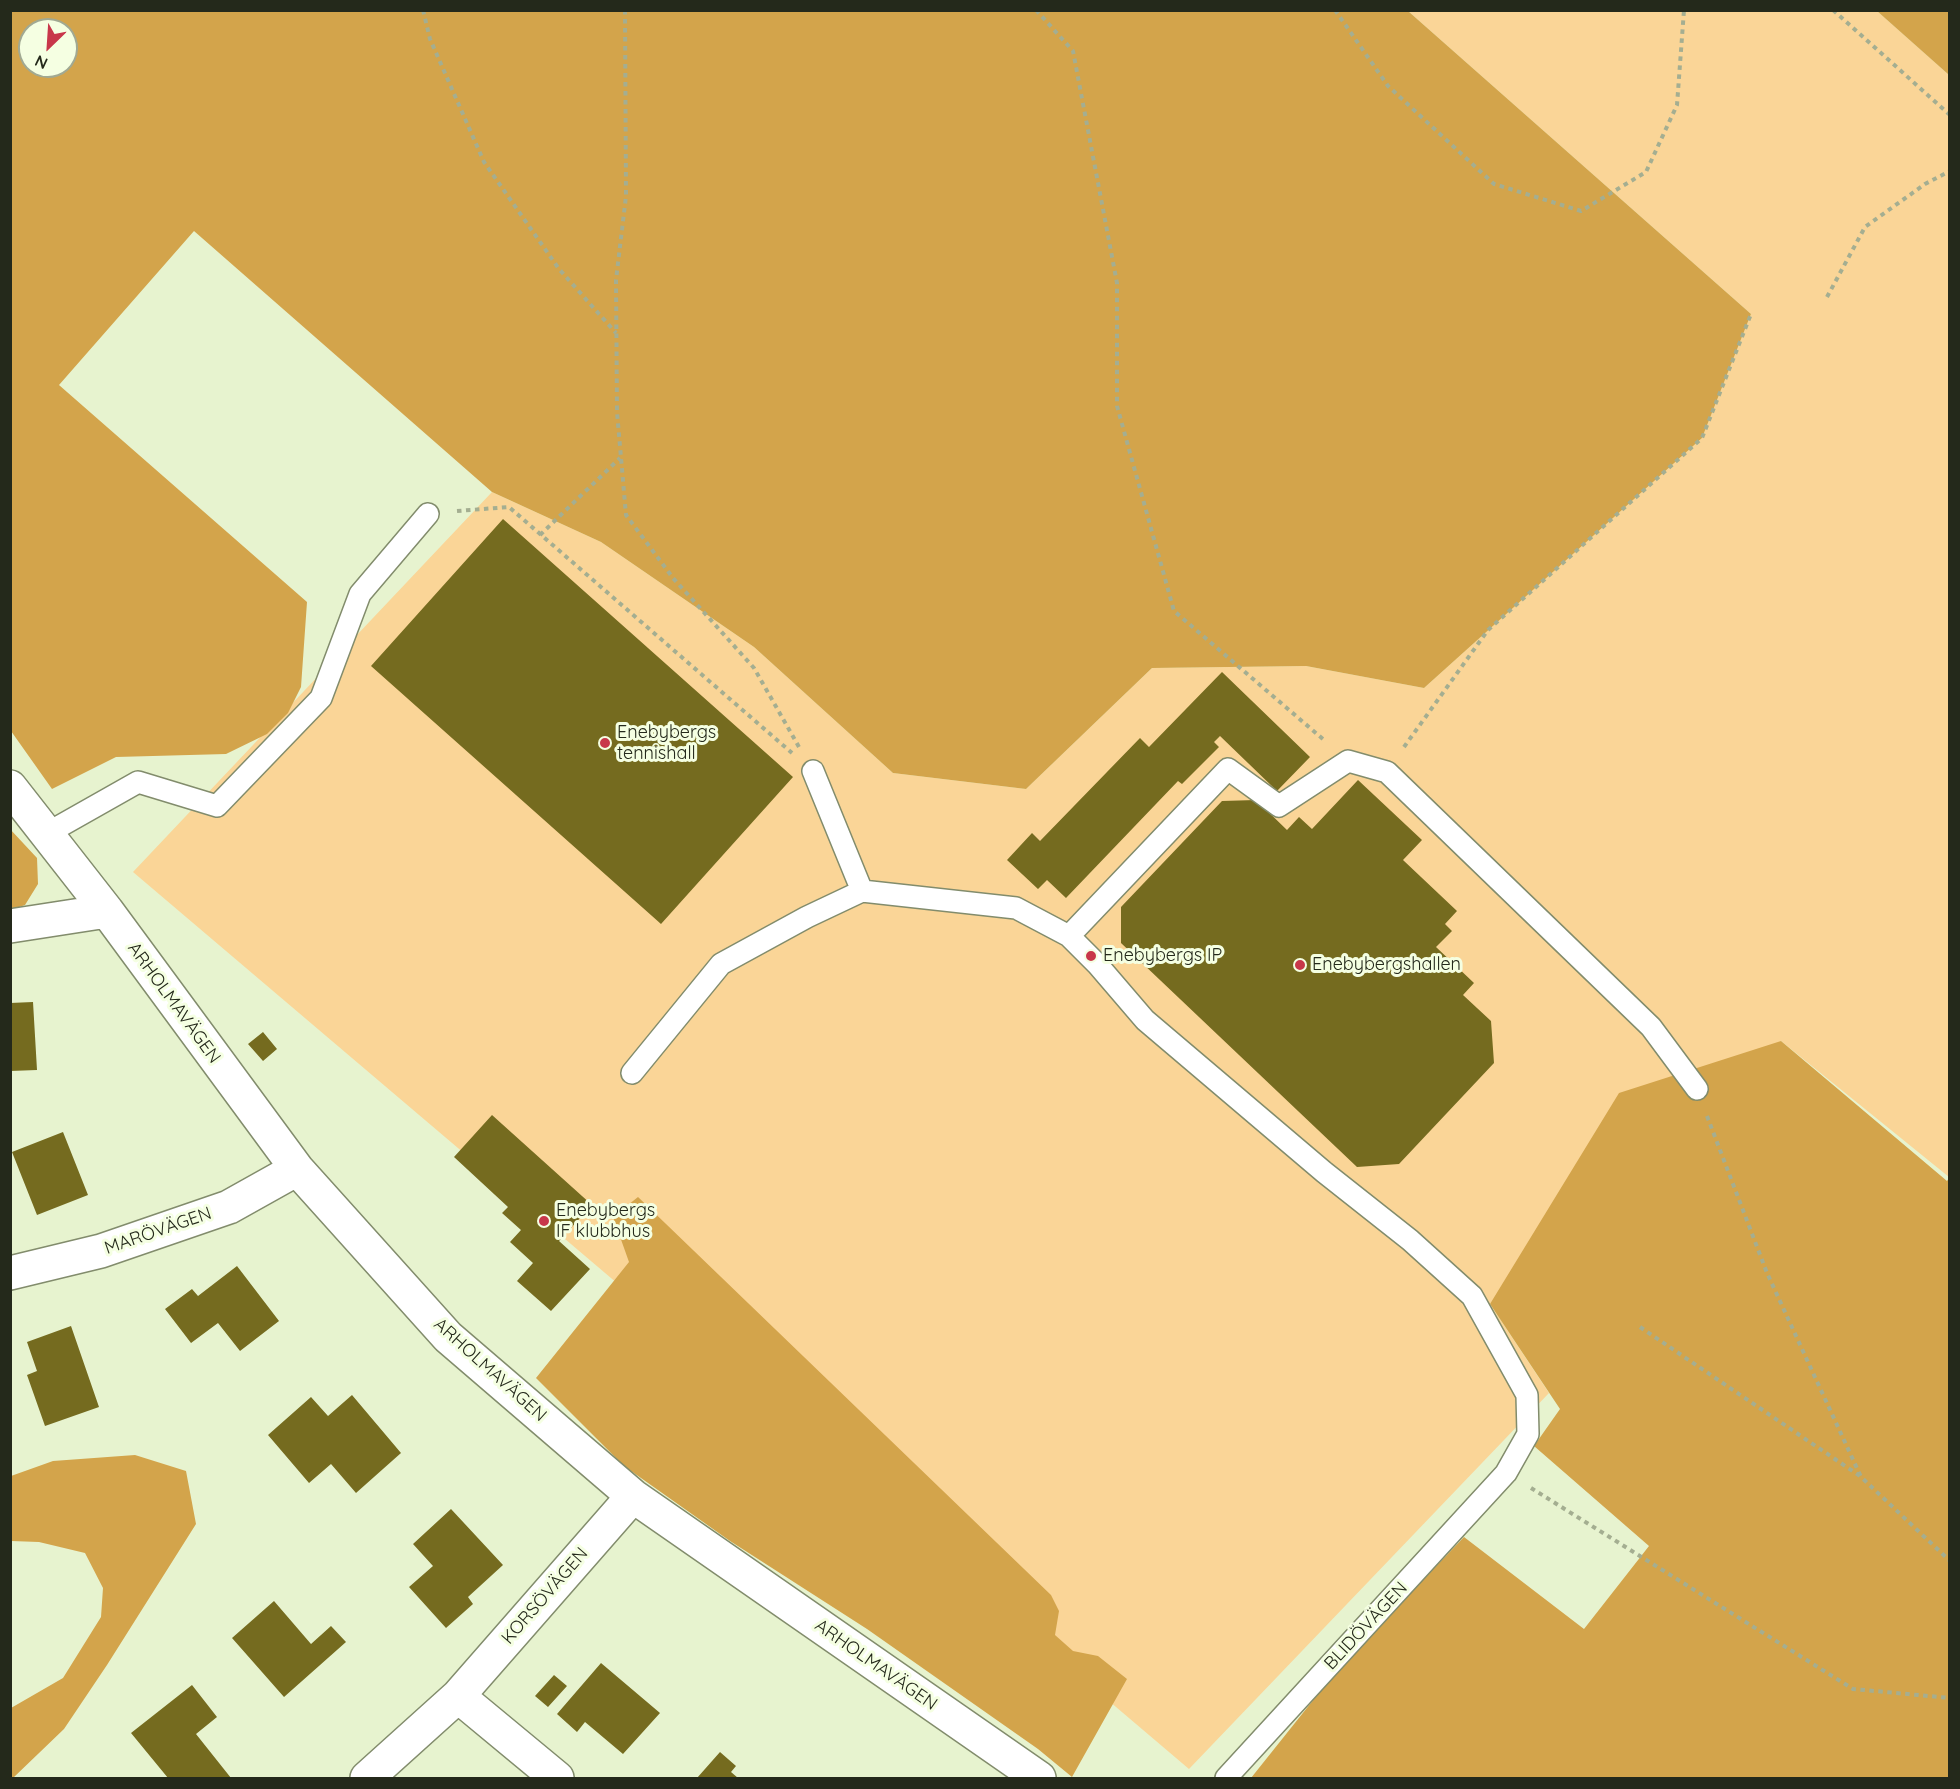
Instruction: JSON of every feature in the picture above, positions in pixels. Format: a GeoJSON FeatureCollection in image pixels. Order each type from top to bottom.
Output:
{"type":"FeatureCollection","features":[{"type":"Feature","properties":{"kind":"street","name":"ARHOLMAVÄGEN"},"geometry":{"type":"LineString","coordinates":[[10,787],[107,911],[297,1169],[448,1337],[633,1496],[1039,1779]]}},
{"type":"Feature","properties":{"kind":"street"},"geometry":{"type":"LineString","coordinates":[[10,926],[107,911]]}},
{"type":"Feature","properties":{"kind":"street","name":"MARÖVÄGEN"},"geometry":{"type":"LineString","coordinates":[[10,1273],[101,1251],[229,1207],[297,1169]]}},
{"type":"Feature","properties":{"kind":"street","name":"KORSÖVÄGEN"},"geometry":{"type":"LineString","coordinates":[[367,1779],[458,1696],[633,1496]]}},
{"type":"Feature","properties":{"kind":"street"},"geometry":{"type":"LineString","coordinates":[[458,1696],[557,1779]]}},
{"type":"Feature","properties":{"kind":"lane"},"geometry":{"type":"LineString","coordinates":[[46,834],[138,782],[218,806],[321,698],[360,594],[428,514]]}},
{"type":"Feature","properties":{"kind":"lane"},"geometry":{"type":"LineString","coordinates":[[1069,936],[1228,769],[1279,806],[1348,761],[1387,772],[1651,1027],[1696,1089]]}},
{"type":"Feature","properties":{"kind":"lane"},"geometry":{"type":"LineString","coordinates":[[632,1073],[721,964],[807,917],[862,891],[813,771]]}},
{"type":"Feature","properties":{"kind":"lane","name":"BLIDÖVÄGEN"},"geometry":{"type":"LineString","coordinates":[[862,891],[1016,908],[1069,936],[1097,964],[1145,1020],[1324,1172],[1410,1240],[1472,1296],[1527,1395],[1528,1434],[1506,1473],[1226,1779]]}},
{"type":"Feature","properties":{"kind":"path"},"geometry":{"type":"LineString","coordinates":[[423,10],[430,39],[484,162],[559,269],[617,334]]}},
{"type":"Feature","properties":{"kind":"path"},"geometry":{"type":"LineString","coordinates":[[625,10],[626,196],[616,280],[617,412],[626,514],[673,578],[754,668],[813,771]]}},
{"type":"Feature","properties":{"kind":"path"},"geometry":{"type":"LineString","coordinates":[[1036,10],[1073,51],[1117,283],[1117,405],[1174,611],[1348,761]]}},
{"type":"Feature","properties":{"kind":"path"},"geometry":{"type":"LineString","coordinates":[[1335,10],[1389,86],[1494,184],[1581,211],[1646,172],[1677,105],[1684,10]]}},
{"type":"Feature","properties":{"kind":"path"},"geometry":{"type":"LineString","coordinates":[[1833,10],[1950,116]]}},
{"type":"Feature","properties":{"kind":"path"},"geometry":{"type":"LineString","coordinates":[[1827,297],[1865,226],[1925,184],[1950,171]]}},
{"type":"Feature","properties":{"kind":"path"},"geometry":{"type":"LineString","coordinates":[[1387,772],[1488,630],[1702,438],[1751,314]]}},
{"type":"Feature","properties":{"kind":"path"},"geometry":{"type":"LineString","coordinates":[[540,535],[621,457]]}},
{"type":"Feature","properties":{"kind":"path"},"geometry":{"type":"LineString","coordinates":[[428,514],[509,507],[813,771]]}},
{"type":"Feature","properties":{"kind":"path"},"geometry":{"type":"LineString","coordinates":[[1696,1089],[1767,1273],[1861,1477]]}},
{"type":"Feature","properties":{"kind":"path"},"geometry":{"type":"LineString","coordinates":[[1640,1327],[1861,1477],[1950,1561]]}},
{"type":"Feature","properties":{"kind":"path"},"geometry":{"type":"LineString","coordinates":[[1506,1473],[1853,1689],[1950,1698]]}},
{"type":"Feature","properties":{"kind":"shaded area"},"geometry":{"type":"Polygon","coordinates":[[[10,11],[1408,11],[1751,314],[1702,438],[1424,688],[1306,666],[1152,668],[1026,789],[893,773],[754,647],[601,542],[492,492],[194,231],[59,385],[307,602],[301,687],[288,713],[267,734],[226,754],[116,757],[52,789],[11,731],[10,11]]]}},
{"type":"Feature","properties":{"kind":"shaded area","name":"Enebybergs IP"},"geometry":{"type":"Polygon","coordinates":[[[1408,11],[1877,11],[1949,75],[1949,1177],[1781,1041],[1490,1304],[1549,1393],[1189,1769],[133,872],[492,492],[601,542],[754,647],[893,773],[1026,789],[1152,668],[1306,666],[1424,688],[1702,438],[1751,314],[1408,11]]]}},
{"type":"Feature","properties":{"kind":"shaded area"},"geometry":{"type":"Polygon","coordinates":[[[1877,11],[1949,11],[1949,75],[1877,11]]]}},
{"type":"Feature","properties":{"kind":"shaded area"},"geometry":{"type":"Polygon","coordinates":[[[10,829],[37,858],[38,884],[25,905],[11,910],[10,829]]]}},
{"type":"Feature","properties":{"kind":"shaded area"},"geometry":{"type":"Polygon","coordinates":[[[1781,1041],[1947,1181],[1949,1178],[1949,1778],[1251,1778],[1338,1669],[1464,1537],[1584,1629],[1649,1546],[1534,1446],[1560,1409],[1490,1304],[1619,1093],[1781,1041]]]}},
{"type":"Feature","properties":{"kind":"shaded area"},"geometry":{"type":"Polygon","coordinates":[[[638,1197],[1051,1595],[1059,1611],[1055,1635],[1073,1651],[1098,1656],[1127,1679],[1072,1777],[1038,1749],[867,1629],[730,1541],[624,1466],[536,1378],[629,1262],[613,1217],[638,1197]]]}},
{"type":"Feature","properties":{"kind":"shaded area"},"geometry":{"type":"Polygon","coordinates":[[[135,1455],[186,1471],[196,1524],[64,1729],[11,1778],[11,1708],[63,1678],[101,1617],[103,1588],[85,1553],[39,1542],[11,1541],[11,1476],[53,1461],[135,1455]]]}},
{"type":"Feature","properties":{"kind":"building","name":"Enebybergs tennishall"},"geometry":{"type":"Polygon","coordinates":[[[503,519],[793,777],[661,924],[371,666],[503,519]]]}},
{"type":"Feature","properties":{"kind":"building"},"geometry":{"type":"Polygon","coordinates":[[[1222,672],[1310,757],[1277,791],[1220,736],[1214,742],[1219,747],[1182,784],[1178,781],[1066,898],[1047,880],[1038,889],[1007,860],[1032,833],[1040,841],[1140,738],[1149,747],[1222,672]]]}},
{"type":"Feature","properties":{"kind":"building","name":"Enebybergshallen"},"geometry":{"type":"Polygon","coordinates":[[[1358,780],[1422,840],[1403,860],[1457,911],[1445,924],[1452,931],[1436,947],[1474,983],[1463,995],[1491,1021],[1494,1063],[1399,1164],[1357,1167],[1121,943],[1121,907],[1222,801],[1256,800],[1287,830],[1299,817],[1312,829],[1358,780]]]}},
{"type":"Feature","properties":{"kind":"building"},"geometry":{"type":"Polygon","coordinates":[[[33,1002],[37,1070],[10,1071],[10,1003],[33,1002]]]}},
{"type":"Feature","properties":{"kind":"building"},"geometry":{"type":"Polygon","coordinates":[[[263,1032],[277,1049],[263,1061],[248,1044],[263,1032]]]}},
{"type":"Feature","properties":{"kind":"building","name":"Enebybergs IF klubbhus"},"geometry":{"type":"Polygon","coordinates":[[[492,1115],[592,1205],[559,1241],[590,1269],[551,1311],[517,1281],[533,1263],[510,1242],[521,1230],[502,1213],[508,1207],[454,1157],[492,1115]]]}},
{"type":"Feature","properties":{"kind":"building"},"geometry":{"type":"Polygon","coordinates":[[[63,1132],[88,1195],[37,1215],[12,1152],[63,1132]]]}},
{"type":"Feature","properties":{"kind":"building"},"geometry":{"type":"Polygon","coordinates":[[[237,1266],[279,1321],[240,1351],[218,1323],[191,1343],[165,1309],[192,1289],[198,1296],[237,1266]]]}},
{"type":"Feature","properties":{"kind":"building"},"geometry":{"type":"Polygon","coordinates":[[[71,1326],[99,1407],[45,1426],[27,1375],[37,1371],[27,1342],[71,1326]]]}},
{"type":"Feature","properties":{"kind":"building"},"geometry":{"type":"Polygon","coordinates":[[[352,1395],[401,1453],[356,1493],[331,1464],[309,1483],[268,1435],[311,1397],[328,1416],[352,1395]]]}},
{"type":"Feature","properties":{"kind":"building"},"geometry":{"type":"Polygon","coordinates":[[[451,1509],[503,1565],[468,1597],[473,1604],[446,1628],[409,1587],[433,1566],[413,1544],[451,1509]]]}},
{"type":"Feature","properties":{"kind":"building"},"geometry":{"type":"Polygon","coordinates":[[[274,1601],[311,1644],[331,1626],[346,1642],[284,1697],[232,1638],[274,1601]]]}},
{"type":"Feature","properties":{"kind":"building"},"geometry":{"type":"Polygon","coordinates":[[[601,1663],[660,1713],[623,1754],[585,1722],[577,1732],[557,1714],[601,1663]]]}},
{"type":"Feature","properties":{"kind":"building"},"geometry":{"type":"Polygon","coordinates":[[[554,1675],[567,1686],[548,1707],[535,1696],[554,1675]]]}},
{"type":"Feature","properties":{"kind":"building"},"geometry":{"type":"Polygon","coordinates":[[[192,1685],[217,1717],[196,1734],[231,1778],[168,1778],[131,1733],[192,1685]]]}},
{"type":"Feature","properties":{"kind":"building"},"geometry":{"type":"Polygon","coordinates":[[[720,1752],[736,1766],[731,1772],[738,1778],[697,1778],[720,1752]]]}},
{"type":"Feature","properties":{"kind":"place","name":"Enebybergs tennishall"},"geometry":{"type":"Point","coordinates":[605,743]}},
{"type":"Feature","properties":{"kind":"place","name":"Enebybergs IP"},"geometry":{"type":"Point","coordinates":[1091,956]}},
{"type":"Feature","properties":{"kind":"place","name":"Enebybergshallen"},"geometry":{"type":"Point","coordinates":[1300,965]}},
{"type":"Feature","properties":{"kind":"place","name":"Enebybergs IF klubbhus"},"geometry":{"type":"Point","coordinates":[544,1221]}}]}
